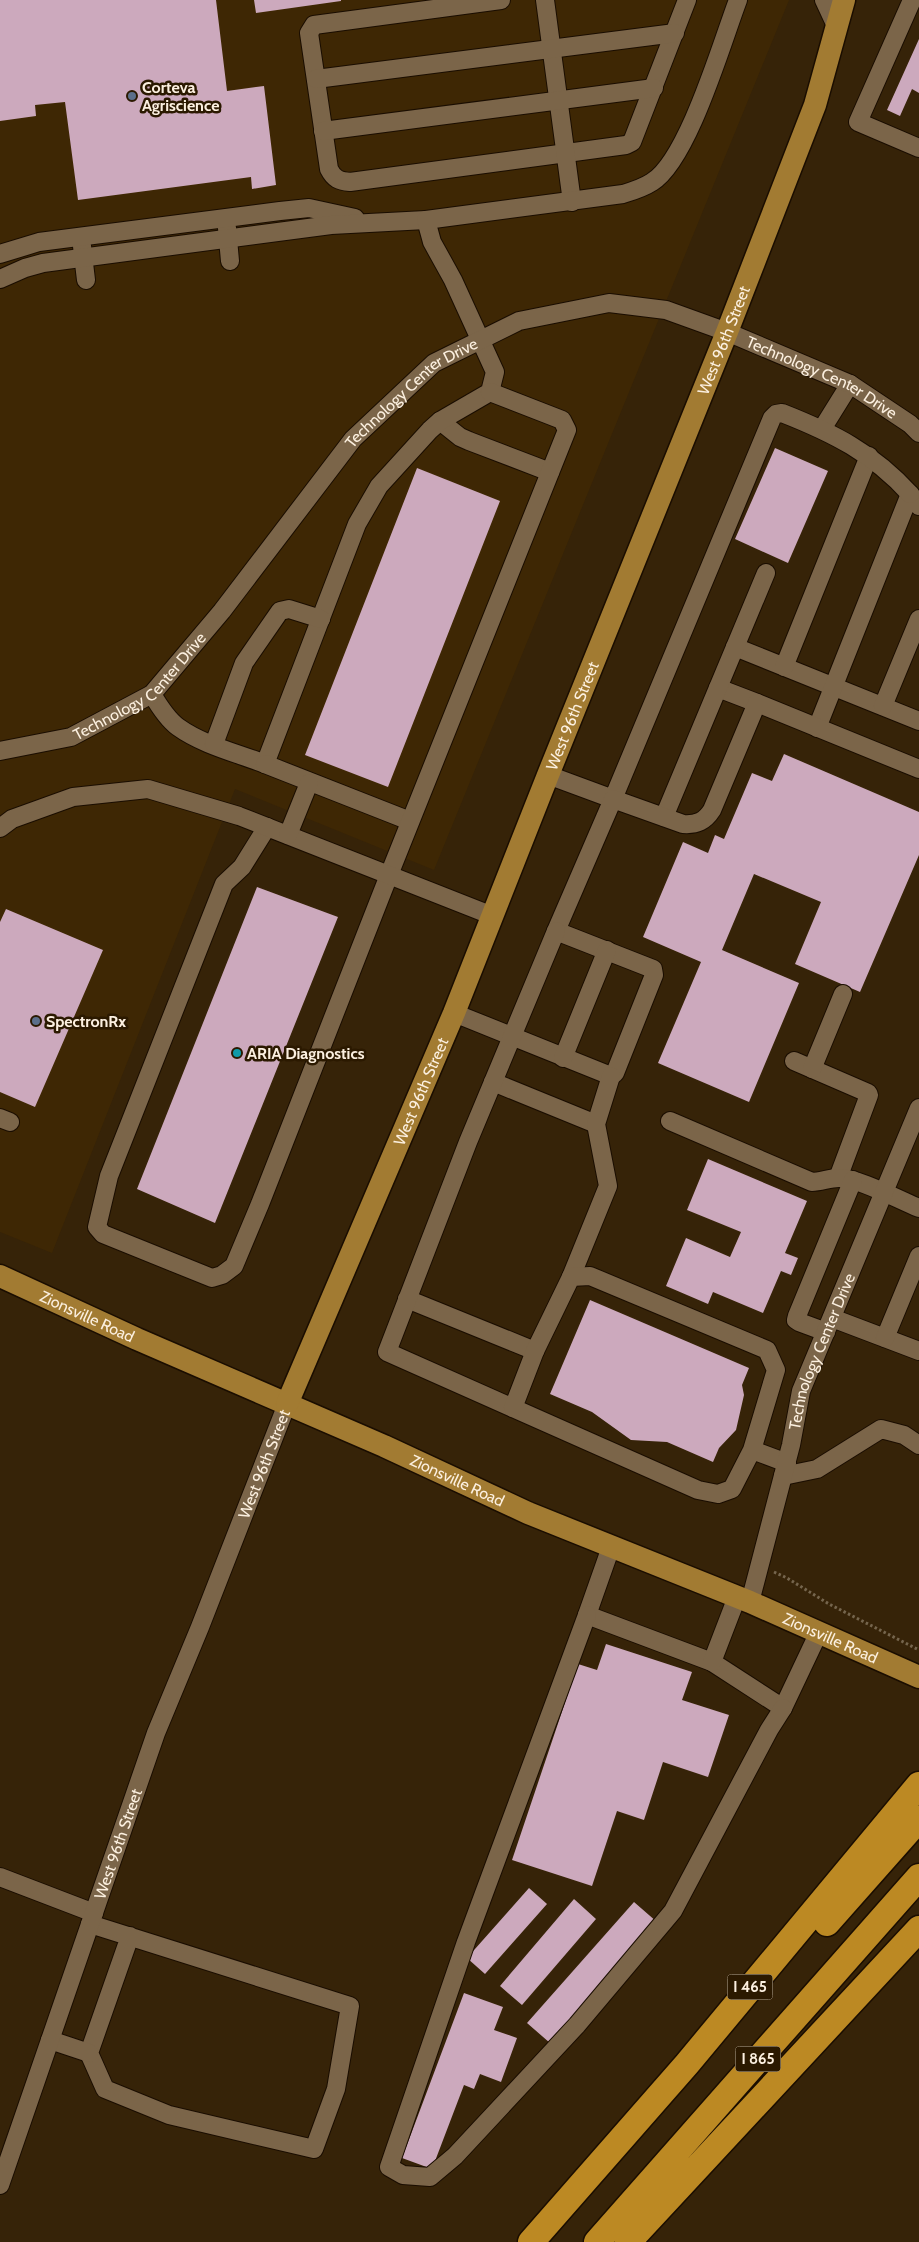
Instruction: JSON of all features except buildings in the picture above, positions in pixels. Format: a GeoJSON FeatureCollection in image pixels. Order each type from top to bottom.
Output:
{"type":"FeatureCollection","features":[{"type":"Feature","properties":{"kind":"highway","name":"I 465"},"geometry":{"type":"LineString","coordinates":[[531,2242],[693,2056],[919,1785]]}},
{"type":"Feature","properties":{"kind":"highway","name":"I 865"},"geometry":{"type":"LineString","coordinates":[[578,2188],[695,2073],[919,1819]]}},
{"type":"Feature","properties":{"kind":"highway","name":"I 865"},"geometry":{"type":"LineString","coordinates":[[596,2242],[919,1877]]}},
{"type":"Feature","properties":{"kind":"highway"},"geometry":{"type":"LineString","coordinates":[[628,2242],[919,1929]]}},
{"type":"Feature","properties":{"kind":"main road","name":"West 96th Street"},"geometry":{"type":"LineString","coordinates":[[287,1404],[454,1013],[727,332],[815,106],[844,0]]}},
{"type":"Feature","properties":{"kind":"main road","name":"Zionsville Road"},"geometry":{"type":"LineString","coordinates":[[0,1276],[528,1513],[744,1599],[919,1677]]}},
{"type":"Feature","properties":{"kind":"street"},"geometry":{"type":"LineString","coordinates":[[501,0],[314,25],[309,33],[329,169],[332,176],[340,181],[350,182],[626,145],[632,142],[687,0]]}},
{"type":"Feature","properties":{"kind":"street"},"geometry":{"type":"LineString","coordinates":[[545,0],[572,202]]}},
{"type":"Feature","properties":{"kind":"street"},"geometry":{"type":"LineString","coordinates":[[0,279],[25,268],[43,263],[331,225],[426,220],[623,194],[652,182],[663,173],[680,148],[690,128],[738,0]]}},
{"type":"Feature","properties":{"kind":"street"},"geometry":{"type":"LineString","coordinates":[[824,0],[837,28]]}},
{"type":"Feature","properties":{"kind":"street"},"geometry":{"type":"LineString","coordinates":[[912,0],[858,122],[919,148]]}},
{"type":"Feature","properties":{"kind":"street"},"geometry":{"type":"LineString","coordinates":[[316,79],[675,33]]}},
{"type":"Feature","properties":{"kind":"street"},"geometry":{"type":"LineString","coordinates":[[323,131],[654,88]]}},
{"type":"Feature","properties":{"kind":"street"},"geometry":{"type":"LineString","coordinates":[[0,254],[39,242],[309,208],[344,214],[373,223]]}},
{"type":"Feature","properties":{"kind":"street"},"geometry":{"type":"LineString","coordinates":[[225,218],[230,261]]}},
{"type":"Feature","properties":{"kind":"street"},"geometry":{"type":"LineString","coordinates":[[265,764],[361,516],[379,486],[440,421],[490,392],[495,372],[453,280],[432,242],[426,220]]}},
{"type":"Feature","properties":{"kind":"street"},"geometry":{"type":"LineString","coordinates":[[81,237],[86,280]]}},
{"type":"Feature","properties":{"kind":"street","name":"Technology Center Drive"},"geometry":{"type":"LineString","coordinates":[[0,751],[71,737],[152,694],[222,611],[352,439],[434,363],[519,321],[609,303],[666,310],[727,332],[850,384],[910,424],[919,433]]}},
{"type":"Feature","properties":{"kind":"street"},"geometry":{"type":"LineString","coordinates":[[822,429],[850,384]]}},
{"type":"Feature","properties":{"kind":"street"},"geometry":{"type":"LineString","coordinates":[[267,827],[242,867],[224,884],[109,1176],[97,1227],[103,1234],[212,1278],[222,1275],[234,1266],[410,821],[568,430],[562,420],[490,392]]}},
{"type":"Feature","properties":{"kind":"street"},"geometry":{"type":"LineString","coordinates":[[571,1277],[590,1276],[767,1350],[776,1370],[752,1450],[732,1489],[718,1494],[698,1490],[387,1352],[468,1142],[556,931],[772,418],[776,414],[782,413],[822,429],[869,456],[892,474],[914,500],[817,728]]}},
{"type":"Feature","properties":{"kind":"street"},"geometry":{"type":"LineString","coordinates":[[440,421],[460,437],[550,472]]}},
{"type":"Feature","properties":{"kind":"street"},"geometry":{"type":"LineString","coordinates":[[784,667],[869,456]]}},
{"type":"Feature","properties":{"kind":"street"},"geometry":{"type":"LineString","coordinates":[[664,817],[766,573]]}},
{"type":"Feature","properties":{"kind":"street"},"geometry":{"type":"LineString","coordinates":[[214,744],[244,663],[280,611],[289,609],[320,619]]}},
{"type":"Feature","properties":{"kind":"street"},"geometry":{"type":"LineString","coordinates":[[883,706],[919,618]]}},
{"type":"Feature","properties":{"kind":"street"},"geometry":{"type":"LineString","coordinates":[[735,648],[919,721]]}},
{"type":"Feature","properties":{"kind":"street"},"geometry":{"type":"LineString","coordinates":[[718,688],[919,769]]}},
{"type":"Feature","properties":{"kind":"street"},"geometry":{"type":"LineString","coordinates":[[152,694],[164,713],[178,727],[214,744],[410,821]]}},
{"type":"Feature","properties":{"kind":"street"},"geometry":{"type":"LineString","coordinates":[[548,775],[664,817],[692,825],[701,822],[708,816],[757,703]]}},
{"type":"Feature","properties":{"kind":"street"},"geometry":{"type":"LineString","coordinates":[[288,835],[309,782]]}},
{"type":"Feature","properties":{"kind":"street"},"geometry":{"type":"LineString","coordinates":[[0,828],[12,819],[73,797],[148,789],[239,816],[493,916]]}},
{"type":"Feature","properties":{"kind":"street"},"geometry":{"type":"LineString","coordinates":[[513,1408],[535,1351],[571,1277],[608,1186],[596,1124],[611,1076],[615,1073],[654,975],[652,969],[556,931]]}},
{"type":"Feature","properties":{"kind":"street"},"geometry":{"type":"LineString","coordinates":[[563,1058],[607,950]]}},
{"type":"Feature","properties":{"kind":"street"},"geometry":{"type":"LineString","coordinates":[[812,1069],[843,994]]}},
{"type":"Feature","properties":{"kind":"street"},"geometry":{"type":"LineString","coordinates":[[454,1013],[611,1076]]}},
{"type":"Feature","properties":{"kind":"street"},"geometry":{"type":"LineString","coordinates":[[794,1061],[866,1091],[869,1096],[845,1179],[796,1320],[799,1322],[829,1325],[885,1338],[919,1351]]}},
{"type":"Feature","properties":{"kind":"street"},"geometry":{"type":"LineString","coordinates":[[493,1082],[596,1124]]}},
{"type":"Feature","properties":{"kind":"street","name":"Technology Center Drive"},"geometry":{"type":"LineString","coordinates":[[712,1662],[759,1566],[785,1470],[801,1391],[919,1108]]}},
{"type":"Feature","properties":{"kind":"street"},"geometry":{"type":"LineString","coordinates":[[670,1121],[812,1182],[845,1179],[919,1208]]}},
{"type":"Feature","properties":{"kind":"street"},"geometry":{"type":"LineString","coordinates":[[885,1338],[919,1256]]}},
{"type":"Feature","properties":{"kind":"street"},"geometry":{"type":"LineString","coordinates":[[408,1299],[535,1351]]}},
{"type":"Feature","properties":{"kind":"street","name":"West 96th Street"},"geometry":{"type":"LineString","coordinates":[[0,2185],[156,1733],[200,1627],[287,1404]]}},
{"type":"Feature","properties":{"kind":"street"},"geometry":{"type":"LineString","coordinates":[[752,1450],[785,1470],[817,1469],[881,1429],[904,1435],[919,1446]]}},
{"type":"Feature","properties":{"kind":"street"},"geometry":{"type":"LineString","coordinates":[[611,1546],[466,1942],[389,2167],[403,2175],[430,2177],[454,2156],[577,2025],[673,1911],[769,1730],[783,1708],[818,1632]]}},
{"type":"Feature","properties":{"kind":"street"},"geometry":{"type":"LineString","coordinates":[[586,1615],[712,1662],[783,1708]]}},
{"type":"Feature","properties":{"kind":"street"},"geometry":{"type":"LineString","coordinates":[[0,1877],[130,1936],[350,2006],[336,2089],[314,2149],[169,2115],[105,2089],[89,2053],[130,1936]]}},
{"type":"Feature","properties":{"kind":"street"},"geometry":{"type":"LineString","coordinates":[[50,2040],[89,2053]]}},
{"type":"Feature","properties":{"kind":"path"},"geometry":{"type":"LineString","coordinates":[[759,1566],[787,1578],[829,1604],[919,1650]]}},
{"type":"Feature","properties":{"kind":"shaded area"},"geometry":{"type":"Polygon","coordinates":[[[0,0],[789,0],[434,870],[235,789],[52,1253],[0,1232],[0,0]]]}},
{"type":"Feature","properties":{"kind":"place","name":"Corteva Agriscience"},"geometry":{"type":"Point","coordinates":[132,96]}},
{"type":"Feature","properties":{"kind":"place","name":"SpectronRx"},"geometry":{"type":"Point","coordinates":[36,1021]}},
{"type":"Feature","properties":{"kind":"place","name":"ARIA Diagnostics"},"geometry":{"type":"Point","coordinates":[237,1053]}}]}
